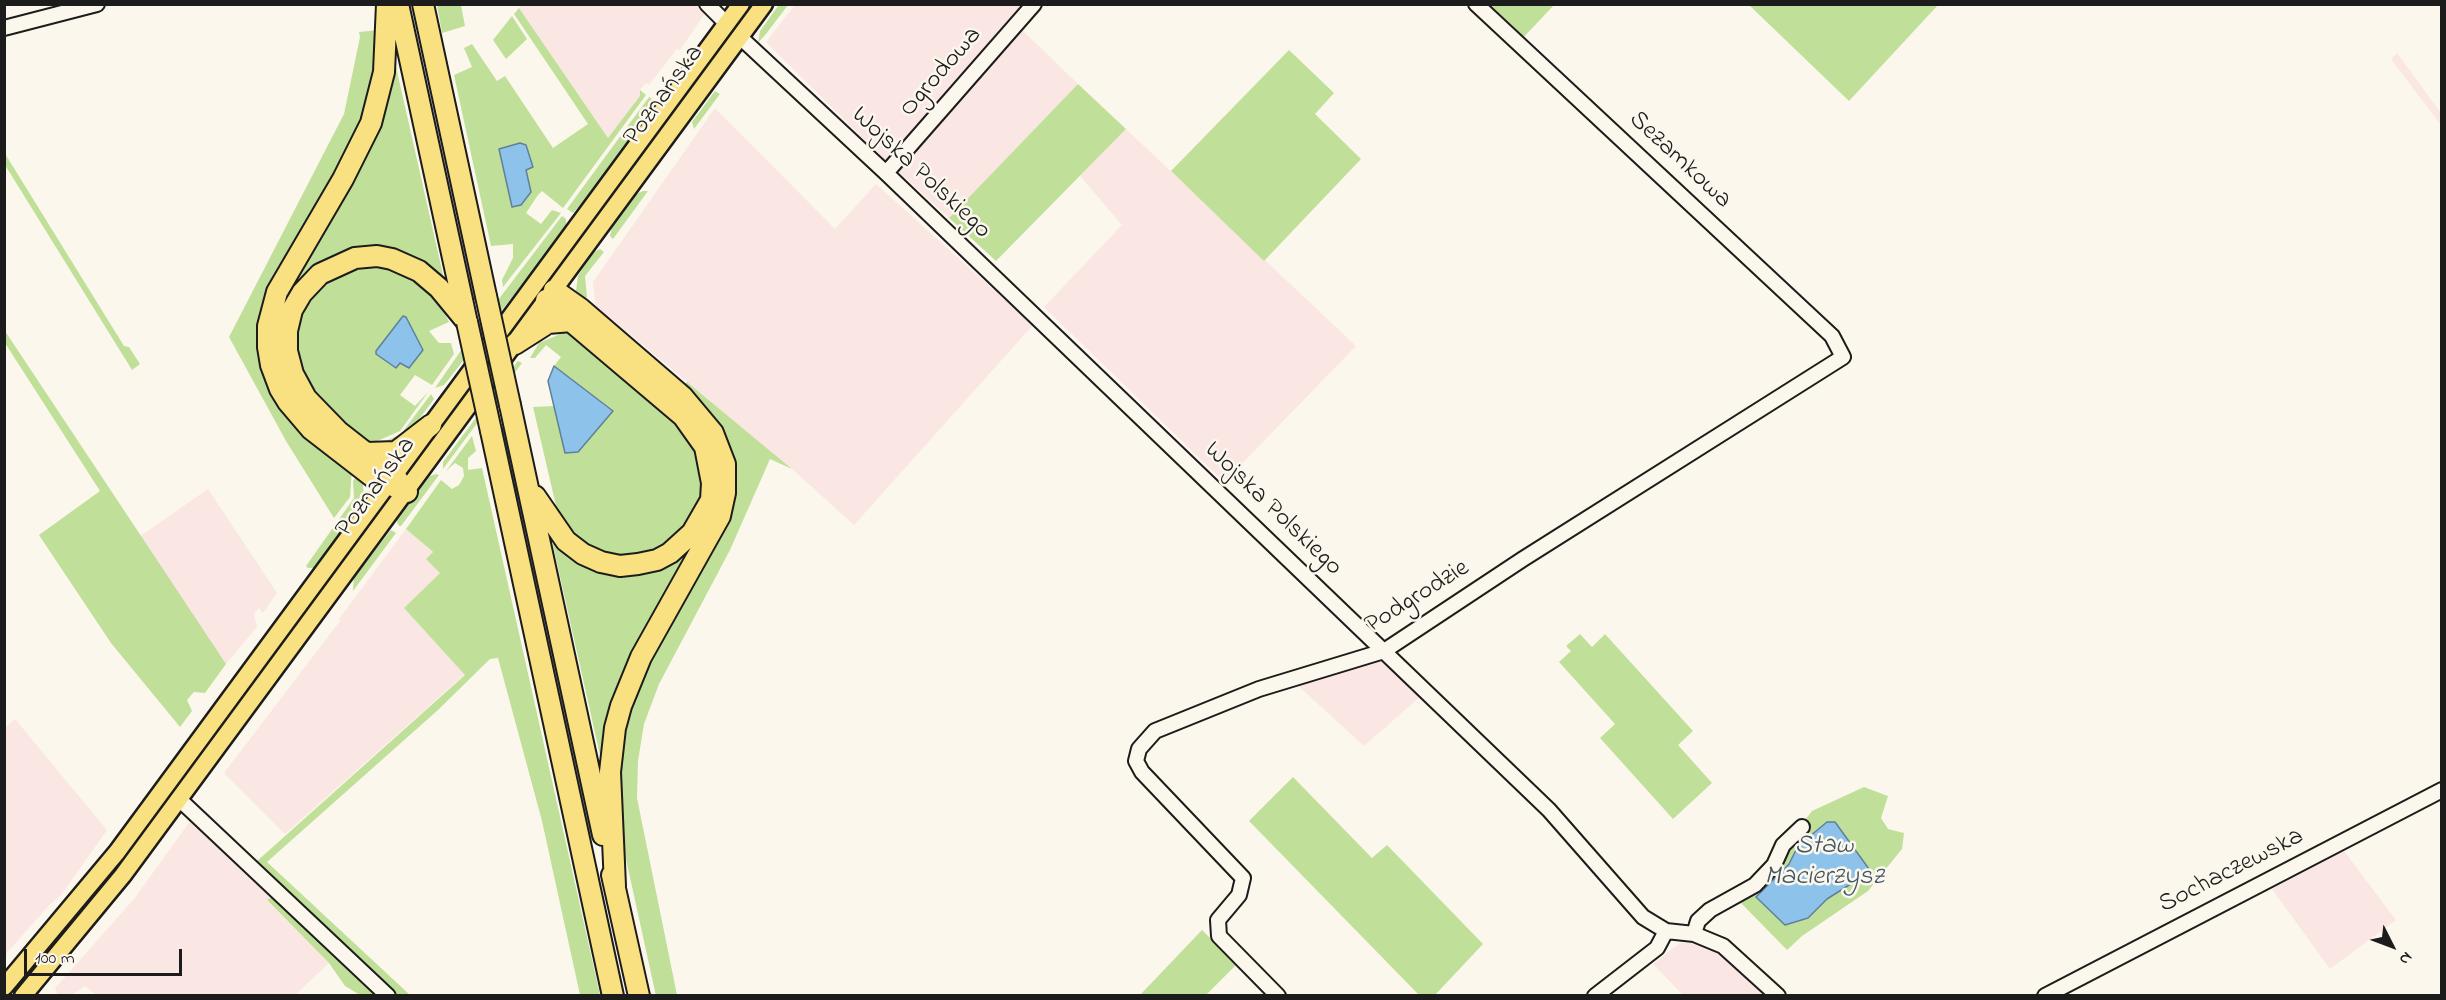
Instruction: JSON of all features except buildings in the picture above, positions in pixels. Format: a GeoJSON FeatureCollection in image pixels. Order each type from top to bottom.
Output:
{"type":"FeatureCollection","features":[{"type":"Feature","properties":{"kind":"highway"},"geometry":{"type":"LineString","coordinates":[[387,4],[384,72],[371,123],[343,179],[277,292],[268,326],[268,346],[271,365],[280,389],[298,415],[325,441],[373,477],[391,480]]}},
{"type":"Feature","properties":{"kind":"highway"},"geometry":{"type":"LineString","coordinates":[[398,4],[613,996]]}},
{"type":"Feature","properties":{"kind":"highway"},"geometry":{"type":"LineString","coordinates":[[423,4],[639,996]]}},
{"type":"Feature","properties":{"kind":"highway"},"geometry":{"type":"LineString","coordinates":[[406,492],[391,480],[367,453],[321,416],[306,398],[293,374],[287,351],[287,331],[292,310],[302,293],[320,274],[337,264],[355,258],[377,256],[392,259],[420,271],[439,288],[467,322]]}},
{"type":"Feature","properties":{"kind":"highway"},"geometry":{"type":"LineString","coordinates":[[528,483],[566,541],[583,554],[600,562],[620,566],[657,560],[670,553],[692,533],[711,500],[711,468],[705,447],[692,427],[672,406],[571,321],[550,295]]}},
{"type":"Feature","properties":{"kind":"highway"},"geometry":{"type":"LineString","coordinates":[[550,295],[581,309],[682,396],[713,433],[725,464],[726,493],[720,516],[642,657],[618,717],[610,772],[615,886]]}},
{"type":"Feature","properties":{"kind":"highway"},"geometry":{"type":"LineString","coordinates":[[515,344],[548,323],[571,321]]}},
{"type":"Feature","properties":{"kind":"highway"},"geometry":{"type":"LineString","coordinates":[[367,453],[388,453],[401,449],[431,425]]}},
{"type":"Feature","properties":{"kind":"main road","name":"Poznańska"},"geometry":{"type":"LineString","coordinates":[[4,987],[117,852],[741,4]]}},
{"type":"Feature","properties":{"kind":"main road","name":"Poznańska"},"geometry":{"type":"LineString","coordinates":[[22,996],[83,926],[179,799],[764,4]]}},
{"type":"Feature","properties":{"kind":"main road"},"geometry":{"type":"LineString","coordinates":[[535,284],[550,295]]}},
{"type":"Feature","properties":{"kind":"street"},"geometry":{"type":"LineString","coordinates":[[4,28],[97,4]]}},
{"type":"Feature","properties":{"kind":"street"},"geometry":{"type":"LineString","coordinates":[[707,4],[727,24]]}},
{"type":"Feature","properties":{"kind":"street","name":"Ogrodowa"},"geometry":{"type":"LineString","coordinates":[[886,172],[1034,4]]}},
{"type":"Feature","properties":{"kind":"street","name":"Sezamkowa"},"geometry":{"type":"LineString","coordinates":[[1476,4],[1832,336],[1843,357]]}},
{"type":"Feature","properties":{"kind":"street","name":"Wojska Polskiego"},"geometry":{"type":"LineString","coordinates":[[740,37],[886,172],[1549,810],[1643,917],[1666,931],[1694,934],[1724,946],[1778,996]]}},
{"type":"Feature","properties":{"kind":"street","name":"Podgrodzie"},"geometry":{"type":"LineString","coordinates":[[1278,996],[1219,936],[1218,920],[1239,895],[1243,878],[1142,772],[1136,761],[1139,749],[1155,731],[1186,717],[1259,689],[1384,651],[1523,559],[1843,357]]}},
{"type":"Feature","properties":{"kind":"street","name":"Sochaczewska"},"geometry":{"type":"LineString","coordinates":[[2045,996],[2442,790]]}},
{"type":"Feature","properties":{"kind":"street"},"geometry":{"type":"LineString","coordinates":[[179,799],[388,996]]}},
{"type":"Feature","properties":{"kind":"street"},"geometry":{"type":"LineString","coordinates":[[1694,934],[1698,921],[1710,910],[1755,885],[1774,864],[1783,845],[1802,827]]}},
{"type":"Feature","properties":{"kind":"street"},"geometry":{"type":"LineString","coordinates":[[1595,996],[1657,948],[1666,931]]}},
{"type":"Feature","properties":{"kind":"shaded area"},"geometry":{"type":"Polygon","coordinates":[[[522,4],[696,4],[706,12],[680,50],[677,49],[649,85],[646,83],[640,90],[641,96],[608,138],[519,8],[522,4]]]}},
{"type":"Feature","properties":{"kind":"shaded area"},"geometry":{"type":"Polygon","coordinates":[[[795,5],[1030,5],[888,163],[766,42],[795,5]]]}},
{"type":"Feature","properties":{"kind":"shaded area"},"geometry":{"type":"Polygon","coordinates":[[[1022,30],[1078,84],[949,218],[898,171],[1022,30]]]}},
{"type":"Feature","properties":{"kind":"shaded area"},"geometry":{"type":"Polygon","coordinates":[[[2397,53],[2441,113],[2441,125],[2391,59],[2397,53]]]}},
{"type":"Feature","properties":{"kind":"shaded area"},"geometry":{"type":"Polygon","coordinates":[[[715,108],[835,229],[876,184],[1033,325],[854,525],[792,469],[596,306],[593,282],[715,108]]]}},
{"type":"Feature","properties":{"kind":"shaded area"},"geometry":{"type":"Polygon","coordinates":[[[1126,129],[1356,346],[1224,482],[1044,307],[1122,225],[1080,176],[1126,129]]]}},
{"type":"Feature","properties":{"kind":"shaded area"},"geometry":{"type":"Polygon","coordinates":[[[208,489],[277,593],[263,613],[259,608],[254,614],[257,627],[226,664],[139,537],[208,489]]]}},
{"type":"Feature","properties":{"kind":"shaded area"},"geometry":{"type":"Polygon","coordinates":[[[406,529],[433,553],[427,559],[440,573],[404,608],[465,674],[285,834],[224,773],[340,621],[339,619],[406,529]]]}},
{"type":"Feature","properties":{"kind":"shaded area"},"geometry":{"type":"Polygon","coordinates":[[[1381,655],[1422,695],[1364,746],[1293,681],[1381,655]]]}},
{"type":"Feature","properties":{"kind":"shaded area"},"geometry":{"type":"Polygon","coordinates":[[[15,719],[107,830],[61,895],[50,904],[5,955],[4,729],[15,719]]]}},
{"type":"Feature","properties":{"kind":"shaded area"},"geometry":{"type":"Polygon","coordinates":[[[191,820],[270,896],[267,901],[329,963],[295,995],[97,996],[85,986],[72,995],[58,996],[55,988],[134,899],[191,820]]]}},
{"type":"Feature","properties":{"kind":"shaded area"},"geometry":{"type":"Polygon","coordinates":[[[2344,851],[2396,920],[2330,969],[2272,889],[2344,851]]]}},
{"type":"Feature","properties":{"kind":"shaded area"},"geometry":{"type":"Polygon","coordinates":[[[1680,943],[1697,943],[1718,951],[1770,995],[1683,995],[1653,964],[1680,943]]]}},
{"type":"Feature","properties":{"kind":"green space"},"geometry":{"type":"Polygon","coordinates":[[[437,5],[461,5],[465,26],[442,33],[437,5]]]}},
{"type":"Feature","properties":{"kind":"green space"},"geometry":{"type":"Polygon","coordinates":[[[788,5],[758,43],[760,31],[778,6],[788,5]]]}},
{"type":"Feature","properties":{"kind":"green space"},"geometry":{"type":"Polygon","coordinates":[[[1483,5],[1554,5],[1521,40],[1483,5]]]}},
{"type":"Feature","properties":{"kind":"green space"},"geometry":{"type":"Polygon","coordinates":[[[1749,5],[1938,5],[1849,101],[1749,5]]]}},
{"type":"Feature","properties":{"kind":"green space"},"geometry":{"type":"Polygon","coordinates":[[[519,8],[608,138],[640,96],[640,90],[646,95],[563,208],[542,191],[538,195],[526,213],[541,224],[552,210],[561,213],[503,287],[502,280],[513,258],[513,244],[491,246],[454,75],[472,67],[464,48],[472,44],[497,81],[505,76],[553,148],[588,124],[514,14],[519,8]]]}},
{"type":"Feature","properties":{"kind":"green space"},"geometry":{"type":"Polygon","coordinates":[[[512,16],[527,39],[506,59],[493,40],[512,16]]]}},
{"type":"Feature","properties":{"kind":"green space"},"geometry":{"type":"Polygon","coordinates":[[[379,30],[380,53],[363,125],[274,279],[259,347],[262,369],[279,404],[298,431],[352,469],[350,497],[334,518],[286,441],[229,337],[344,114],[360,37],[359,32],[379,30]]]}},
{"type":"Feature","properties":{"kind":"green space"},"geometry":{"type":"Polygon","coordinates":[[[392,49],[446,288],[371,247],[343,252],[321,265],[276,349],[278,309],[341,197],[392,49]]]}},
{"type":"Feature","properties":{"kind":"green space"},"geometry":{"type":"Polygon","coordinates":[[[1289,50],[1334,93],[1315,114],[1361,159],[1264,261],[1171,171],[1289,50]]]}},
{"type":"Feature","properties":{"kind":"green space"},"geometry":{"type":"Polygon","coordinates":[[[708,58],[713,62],[559,271],[560,264],[646,149],[708,58]]]}},
{"type":"Feature","properties":{"kind":"green space"},"geometry":{"type":"Polygon","coordinates":[[[1078,84],[1126,129],[996,261],[949,218],[1078,84]]]}},
{"type":"Feature","properties":{"kind":"green space"},"geometry":{"type":"Polygon","coordinates":[[[715,91],[720,94],[694,129],[692,122],[715,91]]]}},
{"type":"Feature","properties":{"kind":"green space"},"geometry":{"type":"Polygon","coordinates":[[[649,97],[653,100],[653,108],[588,196],[573,213],[567,209],[649,97]]]}},
{"type":"Feature","properties":{"kind":"green space"},"geometry":{"type":"Polygon","coordinates":[[[4,152],[124,346],[129,347],[140,364],[132,370],[5,165],[4,152]]]}},
{"type":"Feature","properties":{"kind":"green space"},"geometry":{"type":"Polygon","coordinates":[[[648,191],[613,239],[610,236],[612,227],[636,194],[648,191]]]}},
{"type":"Feature","properties":{"kind":"green space"},"geometry":{"type":"Polygon","coordinates":[[[562,216],[566,219],[566,227],[449,379],[444,385],[435,388],[473,333],[562,216]]]}},
{"type":"Feature","properties":{"kind":"green space"},"geometry":{"type":"Polygon","coordinates":[[[600,249],[604,252],[585,276],[587,297],[583,301],[576,291],[578,276],[592,253],[600,249]]]}},
{"type":"Feature","properties":{"kind":"green space"},"geometry":{"type":"Polygon","coordinates":[[[387,264],[434,291],[449,322],[429,331],[439,343],[451,343],[454,354],[432,385],[415,375],[400,395],[415,406],[429,391],[400,431],[366,446],[303,385],[294,339],[297,320],[309,297],[326,277],[349,265],[387,264]]]}},
{"type":"Feature","properties":{"kind":"green space"},"geometry":{"type":"Polygon","coordinates":[[[537,300],[410,472],[404,474],[529,305],[537,300]]]}},
{"type":"Feature","properties":{"kind":"green space"},"geometry":{"type":"Polygon","coordinates":[[[569,328],[668,412],[692,439],[704,467],[705,489],[691,527],[658,553],[611,558],[574,539],[557,510],[533,407],[554,406],[565,453],[613,411],[554,366],[561,357],[546,345],[535,358],[530,358],[539,343],[569,328]]]}},
{"type":"Feature","properties":{"kind":"green space"},"geometry":{"type":"Polygon","coordinates":[[[5,331],[226,664],[205,693],[194,692],[187,700],[192,711],[180,727],[111,643],[39,535],[100,491],[5,343],[5,331]]]}},
{"type":"Feature","properties":{"kind":"green space"},"geometry":{"type":"Polygon","coordinates":[[[518,361],[522,363],[443,469],[443,462],[518,361]]]}},
{"type":"Feature","properties":{"kind":"green space"},"geometry":{"type":"Polygon","coordinates":[[[687,382],[792,469],[770,459],[730,550],[659,684],[644,724],[638,761],[637,798],[677,995],[656,996],[617,818],[615,790],[623,720],[642,672],[722,533],[731,509],[725,438],[707,409],[684,385],[687,382]]]}},
{"type":"Feature","properties":{"kind":"green space"},"geometry":{"type":"Polygon","coordinates":[[[431,394],[434,399],[401,442],[381,443],[401,434],[431,394]]]}},
{"type":"Feature","properties":{"kind":"green space"},"geometry":{"type":"Polygon","coordinates":[[[472,436],[476,451],[468,458],[468,470],[482,468],[600,995],[580,995],[542,821],[498,658],[490,659],[438,710],[267,862],[410,995],[394,995],[256,862],[465,675],[404,608],[440,573],[426,559],[433,552],[406,529],[441,480],[452,489],[459,485],[464,476],[463,468],[455,463],[446,471],[472,436]]]}},
{"type":"Feature","properties":{"kind":"green space"},"geometry":{"type":"Polygon","coordinates":[[[358,475],[363,482],[364,502],[314,568],[308,568],[306,566],[354,498],[353,481],[358,475]]]}},
{"type":"Feature","properties":{"kind":"green space"},"geometry":{"type":"Polygon","coordinates":[[[439,475],[399,526],[396,520],[430,476],[439,475]]]}},
{"type":"Feature","properties":{"kind":"green space"},"geometry":{"type":"Polygon","coordinates":[[[383,504],[194,768],[188,764],[383,504]]]}},
{"type":"Feature","properties":{"kind":"green space"},"geometry":{"type":"Polygon","coordinates":[[[391,530],[396,533],[353,591],[354,576],[391,530]]]}},
{"type":"Feature","properties":{"kind":"green space"},"geometry":{"type":"Polygon","coordinates":[[[704,531],[648,632],[604,773],[550,532],[607,571],[704,531]]]}},
{"type":"Feature","properties":{"kind":"green space"},"geometry":{"type":"Polygon","coordinates":[[[1580,634],[1592,647],[1605,634],[1693,731],[1678,745],[1712,783],[1673,819],[1600,738],[1615,724],[1559,662],[1571,651],[1566,646],[1580,634]]]}},
{"type":"Feature","properties":{"kind":"green space"},"geometry":{"type":"Polygon","coordinates":[[[1293,777],[1372,858],[1387,845],[1483,944],[1435,995],[1419,995],[1249,821],[1293,777]]]}},
{"type":"Feature","properties":{"kind":"green space"},"geometry":{"type":"Polygon","coordinates":[[[1864,787],[1888,796],[1881,818],[1888,829],[1904,833],[1902,849],[1868,891],[1802,936],[1787,950],[1741,903],[1812,811],[1864,787]]]}},
{"type":"Feature","properties":{"kind":"green space"},"geometry":{"type":"Polygon","coordinates":[[[275,894],[382,995],[360,995],[345,986],[329,963],[267,900],[275,894]]]}},
{"type":"Feature","properties":{"kind":"green space"},"geometry":{"type":"Polygon","coordinates":[[[1202,930],[1237,964],[1206,995],[1140,995],[1202,930]]]}},
{"type":"Feature","properties":{"kind":"water"},"geometry":{"type":"Polygon","coordinates":[[[520,143],[526,145],[533,167],[526,170],[531,192],[521,205],[512,207],[499,149],[520,143]]]}},
{"type":"Feature","properties":{"kind":"water"},"geometry":{"type":"Polygon","coordinates":[[[403,316],[406,317],[423,350],[409,368],[400,363],[396,368],[376,354],[376,351],[403,316]]]}},
{"type":"Feature","properties":{"kind":"water"},"geometry":{"type":"Polygon","coordinates":[[[554,366],[613,411],[578,452],[565,453],[548,381],[554,366]]]}},
{"type":"Feature","properties":{"kind":"water","name":"Staw Macierzysz"},"geometry":{"type":"Polygon","coordinates":[[[1827,822],[1835,822],[1869,869],[1865,875],[1827,899],[1808,918],[1785,925],[1756,897],[1789,864],[1798,846],[1827,822]]]}}]}
